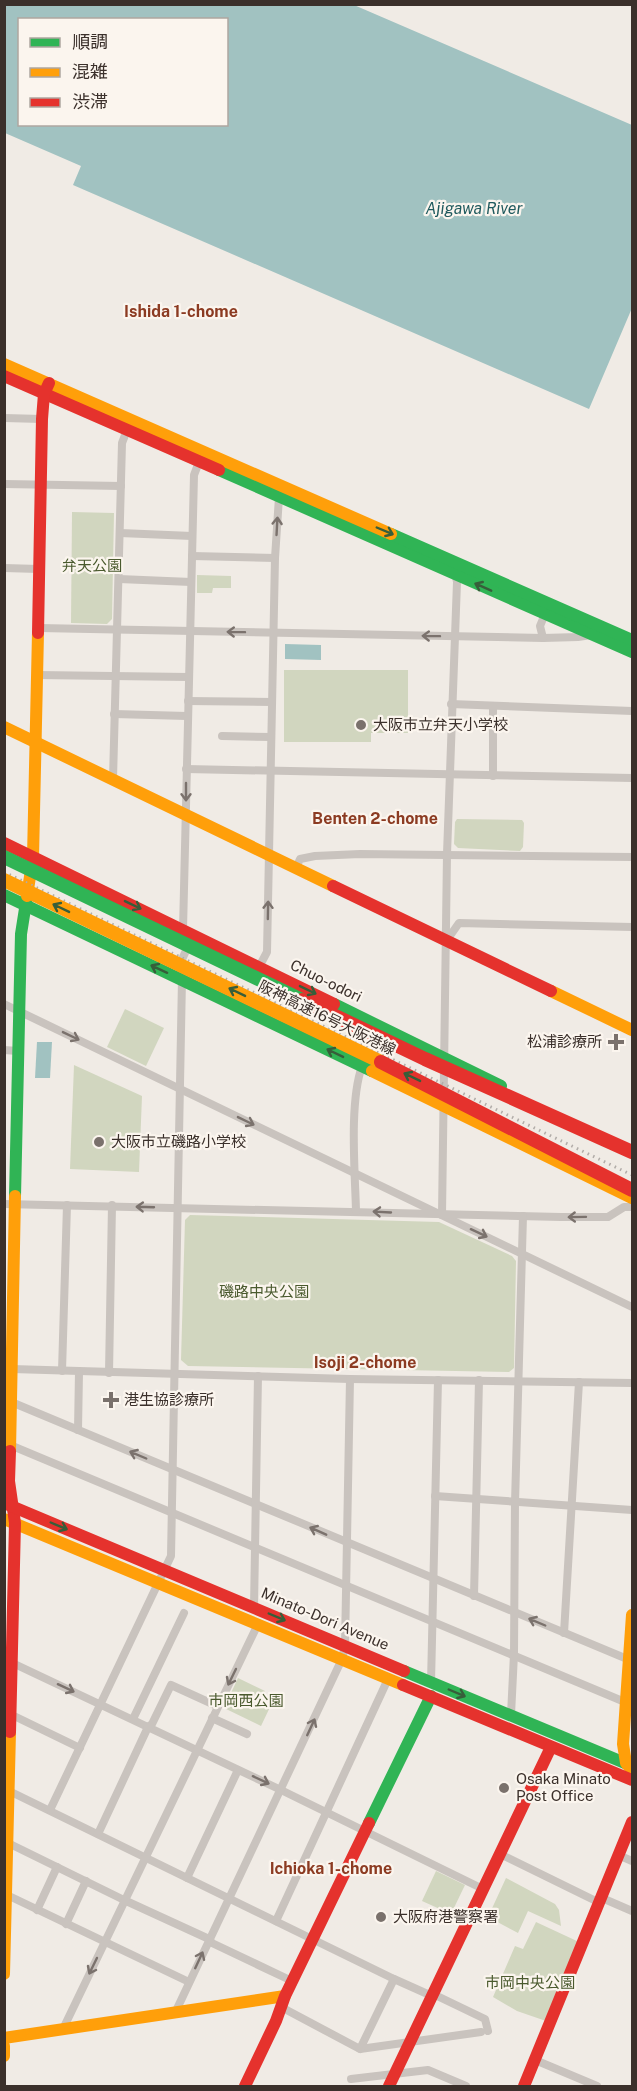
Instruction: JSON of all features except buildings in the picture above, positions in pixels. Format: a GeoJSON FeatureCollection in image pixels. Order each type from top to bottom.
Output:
{"type":"FeatureCollection","features":[{"type":"Feature","properties":{"kind":"main road"},"geometry":{"type":"LineString","coordinates":[[4,364],[127,430],[199,462],[279,497],[633,640]]}},
{"type":"Feature","properties":{"kind":"main road"},"geometry":{"type":"LineString","coordinates":[[4,376],[46,388],[457,569],[545,614],[633,652]]}},
{"type":"Feature","properties":{"kind":"main road"},"geometry":{"type":"LineString","coordinates":[[4,1974],[8,1843],[7,1790],[12,1714],[9,1661],[10,1521],[8,1505],[10,1445],[8,1401],[12,1369],[9,1204],[11,1050],[18,1011],[24,904],[33,857],[42,419],[46,388]]}},
{"type":"Feature","properties":{"kind":"main road"},"geometry":{"type":"LineString","coordinates":[[4,727],[633,1030]]}},
{"type":"Feature","properties":{"kind":"main road","name":"Chuo-odori"},"geometry":{"type":"LineString","coordinates":[[4,843],[443,1056],[550,1111],[633,1149]]}},
{"type":"Feature","properties":{"kind":"main road","name":"阪神高速16号大阪港線"},"geometry":{"type":"LineString","coordinates":[[4,857],[425,1059],[633,1149]]}},
{"type":"Feature","properties":{"kind":"main road","name":"阪神高速16号大阪港線"},"geometry":{"type":"LineString","coordinates":[[4,880],[417,1079],[633,1191]]}},
{"type":"Feature","properties":{"kind":"main road"},"geometry":{"type":"LineString","coordinates":[[4,895],[633,1198]]}},
{"type":"Feature","properties":{"kind":"main road","name":"Minato-Dori Avenue"},"geometry":{"type":"LineString","coordinates":[[8,1505],[254,1607],[344,1653],[388,1679],[431,1689],[511,1715],[630,1767]]}},
{"type":"Feature","properties":{"kind":"main road","name":"Minato-Dori Avenue"},"geometry":{"type":"LineString","coordinates":[[10,1521],[258,1624],[344,1653],[431,1689],[551,1747],[633,1780]]}},
{"type":"Feature","properties":{"kind":"main road"},"geometry":{"type":"LineString","coordinates":[[630,1767],[624,1744],[630,1703],[633,1616]]}},
{"type":"Feature","properties":{"kind":"main road"},"geometry":{"type":"LineString","coordinates":[[244,2086],[431,1689]]}},
{"type":"Feature","properties":{"kind":"main road"},"geometry":{"type":"LineString","coordinates":[[392,2080],[551,1747]]}},
{"type":"Feature","properties":{"kind":"main road"},"geometry":{"type":"LineString","coordinates":[[524,2086],[633,1822]]}},
{"type":"Feature","properties":{"kind":"main road"},"geometry":{"type":"LineString","coordinates":[[4,2038],[174,2013],[283,2002]]}},
{"type":"Feature","properties":{"kind":"main road"},"geometry":{"type":"LineString","coordinates":[[4,2046],[4,2056]]}},
{"type":"Feature","properties":{"kind":"street"},"geometry":{"type":"LineString","coordinates":[[4,418],[42,419]]}},
{"type":"Feature","properties":{"kind":"street"},"geometry":{"type":"LineString","coordinates":[[113,779],[122,443],[127,430]]}},
{"type":"Feature","properties":{"kind":"street"},"geometry":{"type":"LineString","coordinates":[[50,1810],[171,1556],[182,980],[179,966],[189,944],[183,930],[187,716],[194,475],[199,462]]}},
{"type":"Feature","properties":{"kind":"street"},"geometry":{"type":"LineString","coordinates":[[4,484],[121,486]]}},
{"type":"Feature","properties":{"kind":"street"},"geometry":{"type":"LineString","coordinates":[[259,967],[267,952],[275,558],[279,497]]}},
{"type":"Feature","properties":{"kind":"street"},"geometry":{"type":"LineString","coordinates":[[120,533],[192,536]]}},
{"type":"Feature","properties":{"kind":"street"},"geometry":{"type":"LineString","coordinates":[[192,556],[275,558]]}},
{"type":"Feature","properties":{"kind":"street"},"geometry":{"type":"LineString","coordinates":[[4,568],[39,569]]}},
{"type":"Feature","properties":{"kind":"street"},"geometry":{"type":"LineString","coordinates":[[442,1215],[447,854],[457,569]]}},
{"type":"Feature","properties":{"kind":"street"},"geometry":{"type":"LineString","coordinates":[[119,579],[191,582]]}},
{"type":"Feature","properties":{"kind":"street"},"geometry":{"type":"LineString","coordinates":[[543,638],[540,626],[545,614]]}},
{"type":"Feature","properties":{"kind":"street"},"geometry":{"type":"LineString","coordinates":[[39,628],[543,638],[594,634]]}},
{"type":"Feature","properties":{"kind":"street"},"geometry":{"type":"LineString","coordinates":[[37,675],[188,677]]}},
{"type":"Feature","properties":{"kind":"street"},"geometry":{"type":"LineString","coordinates":[[188,701],[272,702]]}},
{"type":"Feature","properties":{"kind":"street"},"geometry":{"type":"LineString","coordinates":[[451,704],[633,711]]}},
{"type":"Feature","properties":{"kind":"street"},"geometry":{"type":"LineString","coordinates":[[493,776],[494,706]]}},
{"type":"Feature","properties":{"kind":"street"},"geometry":{"type":"LineString","coordinates":[[114,714],[187,716]]}},
{"type":"Feature","properties":{"kind":"street"},"geometry":{"type":"LineString","coordinates":[[222,736],[271,737]]}},
{"type":"Feature","properties":{"kind":"street"},"geometry":{"type":"LineString","coordinates":[[186,769],[633,778]]}},
{"type":"Feature","properties":{"kind":"street"},"geometry":{"type":"LineString","coordinates":[[296,868],[300,859],[315,856],[447,854],[633,857]]}},
{"type":"Feature","properties":{"kind":"street"},"geometry":{"type":"LineString","coordinates":[[447,940],[459,923],[633,927]]}},
{"type":"Feature","properties":{"kind":"street"},"geometry":{"type":"LineString","coordinates":[[4,1004],[633,1307]]}},
{"type":"Feature","properties":{"kind":"street"},"geometry":{"type":"LineString","coordinates":[[356,1211],[356,1092],[362,1066]]}},
{"type":"Feature","properties":{"kind":"street"},"geometry":{"type":"LineString","coordinates":[[9,1204],[608,1217],[624,1207],[633,1207]]}},
{"type":"Feature","properties":{"kind":"street"},"geometry":{"type":"LineString","coordinates":[[62,1371],[67,1205]]}},
{"type":"Feature","properties":{"kind":"street"},"geometry":{"type":"LineString","coordinates":[[109,1373],[112,1205]]}},
{"type":"Feature","properties":{"kind":"street"},"geometry":{"type":"LineString","coordinates":[[511,1715],[523,1216]]}},
{"type":"Feature","properties":{"kind":"street"},"geometry":{"type":"LineString","coordinates":[[12,1369],[350,1379],[633,1383]]}},
{"type":"Feature","properties":{"kind":"street"},"geometry":{"type":"LineString","coordinates":[[78,1430],[79,1371]]}},
{"type":"Feature","properties":{"kind":"street"},"geometry":{"type":"LineString","coordinates":[[254,1607],[258,1376]]}},
{"type":"Feature","properties":{"kind":"street"},"geometry":{"type":"LineString","coordinates":[[174,2013],[344,1653],[350,1379]]}},
{"type":"Feature","properties":{"kind":"street"},"geometry":{"type":"LineString","coordinates":[[431,1689],[438,1380]]}},
{"type":"Feature","properties":{"kind":"street"},"geometry":{"type":"LineString","coordinates":[[474,1596],[479,1380]]}},
{"type":"Feature","properties":{"kind":"street"},"geometry":{"type":"LineString","coordinates":[[564,1633],[579,1382]]}},
{"type":"Feature","properties":{"kind":"street"},"geometry":{"type":"LineString","coordinates":[[8,1401],[631,1661]]}},
{"type":"Feature","properties":{"kind":"street"},"geometry":{"type":"LineString","coordinates":[[10,1445],[630,1703]]}},
{"type":"Feature","properties":{"kind":"street"},"geometry":{"type":"LineString","coordinates":[[435,1496],[633,1510]]}},
{"type":"Feature","properties":{"kind":"street"},"geometry":{"type":"LineString","coordinates":[[133,1719],[184,1613]]}},
{"type":"Feature","properties":{"kind":"street"},"geometry":{"type":"LineString","coordinates":[[63,2029],[258,1624]]}},
{"type":"Feature","properties":{"kind":"street"},"geometry":{"type":"LineString","coordinates":[[9,1661],[483,1889]]}},
{"type":"Feature","properties":{"kind":"street"},"geometry":{"type":"LineString","coordinates":[[276,1921],[388,1679]]}},
{"type":"Feature","properties":{"kind":"street"},"geometry":{"type":"LineString","coordinates":[[98,1834],[148,1727],[152,1724],[171,1685],[217,1706]]}},
{"type":"Feature","properties":{"kind":"street"},"geometry":{"type":"LineString","coordinates":[[12,1714],[80,1748]]}},
{"type":"Feature","properties":{"kind":"street"},"geometry":{"type":"LineString","coordinates":[[212,1718],[247,1734]]}},
{"type":"Feature","properties":{"kind":"street"},"geometry":{"type":"LineString","coordinates":[[187,1878],[238,1770]]}},
{"type":"Feature","properties":{"kind":"street"},"geometry":{"type":"LineString","coordinates":[[7,1790],[394,1979],[485,2019],[484,2032],[360,2049],[283,2002]]}},
{"type":"Feature","properties":{"kind":"street"},"geometry":{"type":"LineString","coordinates":[[8,1843],[292,1981]]}},
{"type":"Feature","properties":{"kind":"street"},"geometry":{"type":"LineString","coordinates":[[500,1854],[601,1900],[633,1911]]}},
{"type":"Feature","properties":{"kind":"street"},"geometry":{"type":"LineString","coordinates":[[618,1855],[633,1860]]}},
{"type":"Feature","properties":{"kind":"street"},"geometry":{"type":"LineString","coordinates":[[37,1910],[57,1867]]}},
{"type":"Feature","properties":{"kind":"street"},"geometry":{"type":"LineString","coordinates":[[66,1924],[86,1881]]}},
{"type":"Feature","properties":{"kind":"street"},"geometry":{"type":"LineString","coordinates":[[7,1895],[189,1982]]}},
{"type":"Feature","properties":{"kind":"street"},"geometry":{"type":"LineString","coordinates":[[360,2049],[394,1979]]}},
{"type":"Feature","properties":{"kind":"street"},"geometry":{"type":"LineString","coordinates":[[535,2060],[597,2086]]}},
{"type":"Feature","properties":{"kind":"street"},"geometry":{"type":"LineString","coordinates":[[351,2079],[392,2080],[428,2070],[466,2086]]}},
{"type":"Feature","properties":{"kind":"green space","name":"弁天公園"},"geometry":{"type":"Polygon","coordinates":[[[72,512],[114,513],[112,619],[107,624],[71,623],[72,512]]]}},
{"type":"Feature","properties":{"kind":"green space"},"geometry":{"type":"Polygon","coordinates":[[[197,575],[231,576],[231,588],[213,588],[212,593],[197,593],[197,575]]]}},
{"type":"Feature","properties":{"kind":"green space"},"geometry":{"type":"Polygon","coordinates":[[[284,670],[408,670],[408,733],[371,733],[371,742],[284,742],[284,670]]]}},
{"type":"Feature","properties":{"kind":"green space"},"geometry":{"type":"Polygon","coordinates":[[[457,819],[522,820],[524,823],[523,847],[520,851],[458,848],[454,844],[457,819]]]}},
{"type":"Feature","properties":{"kind":"green space"},"geometry":{"type":"Polygon","coordinates":[[[125,1009],[164,1028],[146,1066],[107,1047],[125,1009]]]}},
{"type":"Feature","properties":{"kind":"green space"},"geometry":{"type":"Polygon","coordinates":[[[74,1065],[142,1096],[139,1172],[70,1169],[74,1065]]]}},
{"type":"Feature","properties":{"kind":"green space","name":"磯路中央公園"},"geometry":{"type":"Polygon","coordinates":[[[190,1215],[439,1222],[512,1256],[516,1261],[514,1368],[509,1372],[188,1366],[181,1360],[185,1220],[190,1215]]]}},
{"type":"Feature","properties":{"kind":"green space","name":"市岡西公園"},"geometry":{"type":"Polygon","coordinates":[[[238,1678],[265,1691],[263,1695],[271,1705],[261,1726],[224,1708],[238,1678]]]}},
{"type":"Feature","properties":{"kind":"green space"},"geometry":{"type":"Polygon","coordinates":[[[436,1871],[465,1885],[451,1914],[422,1901],[436,1871]]]}},
{"type":"Feature","properties":{"kind":"green space"},"geometry":{"type":"Polygon","coordinates":[[[506,1878],[555,1904],[559,1910],[561,1926],[528,1911],[518,1933],[488,1917],[506,1878]]]}},
{"type":"Feature","properties":{"kind":"green space","name":"市岡中央公園"},"geometry":{"type":"Polygon","coordinates":[[[536,1922],[579,1942],[546,2021],[517,2011],[493,1997],[515,1946],[523,1949],[536,1922]]]}},
{"type":"Feature","properties":{"kind":"water","name":"Ajigawa River"},"geometry":{"type":"Polygon","coordinates":[[[5,4],[354,5],[632,125],[632,308],[589,409],[73,185],[81,166],[5,133],[5,4]]]}},
{"type":"Feature","properties":{"kind":"water"},"geometry":{"type":"Polygon","coordinates":[[[285,644],[321,645],[321,660],[285,659],[285,644]]]}},
{"type":"Feature","properties":{"kind":"water"},"geometry":{"type":"Polygon","coordinates":[[[37,1042],[52,1042],[50,1078],[35,1078],[37,1042]]]}},
{"type":"Feature","properties":{"kind":"railway"},"geometry":{"type":"LineString","coordinates":[[4,872],[632,1175]]}},
{"type":"Feature","properties":{"kind":"traffic: fast"},"geometry":{"type":"LineString","coordinates":[[219,470],[632,652]]}},
{"type":"Feature","properties":{"kind":"traffic: fast"},"geometry":{"type":"LineString","coordinates":[[391,534],[632,640]]}},
{"type":"Feature","properties":{"kind":"traffic: fast"},"geometry":{"type":"LineString","coordinates":[[4,857],[302,1000]]}},
{"type":"Feature","properties":{"kind":"traffic: fast"},"geometry":{"type":"LineString","coordinates":[[4,895],[372,1071]]}},
{"type":"Feature","properties":{"kind":"traffic: fast"},"geometry":{"type":"LineString","coordinates":[[15,1196],[21,934],[27,896]]}},
{"type":"Feature","properties":{"kind":"traffic: fast"},"geometry":{"type":"LineString","coordinates":[[334,1004],[501,1086]]}},
{"type":"Feature","properties":{"kind":"traffic: fast"},"geometry":{"type":"LineString","coordinates":[[404,1671],[632,1766]]}},
{"type":"Feature","properties":{"kind":"traffic: fast"},"geometry":{"type":"LineString","coordinates":[[369,1823],[431,1696]]}},
{"type":"Feature","properties":{"kind":"traffic: slow"},"geometry":{"type":"LineString","coordinates":[[4,364],[391,534]]}},
{"type":"Feature","properties":{"kind":"traffic: slow"},"geometry":{"type":"LineString","coordinates":[[27,896],[33,857],[38,633]]}},
{"type":"Feature","properties":{"kind":"traffic: slow"},"geometry":{"type":"LineString","coordinates":[[4,727],[333,886]]}},
{"type":"Feature","properties":{"kind":"traffic: slow"},"geometry":{"type":"LineString","coordinates":[[4,880],[381,1062]]}},
{"type":"Feature","properties":{"kind":"traffic: slow"},"geometry":{"type":"LineString","coordinates":[[551,991],[632,1030]]}},
{"type":"Feature","properties":{"kind":"traffic: slow"},"geometry":{"type":"LineString","coordinates":[[372,1071],[632,1198]]}},
{"type":"Feature","properties":{"kind":"traffic: slow"},"geometry":{"type":"LineString","coordinates":[[10,1451],[15,1196]]}},
{"type":"Feature","properties":{"kind":"traffic: slow"},"geometry":{"type":"LineString","coordinates":[[4,1519],[403,1685]]}},
{"type":"Feature","properties":{"kind":"traffic: slow"},"geometry":{"type":"LineString","coordinates":[[630,1768],[626,1763],[623,1744],[632,1615]]}},
{"type":"Feature","properties":{"kind":"traffic: slow"},"geometry":{"type":"LineString","coordinates":[[4,1974],[10,1732]]}},
{"type":"Feature","properties":{"kind":"traffic: slow"},"geometry":{"type":"LineString","coordinates":[[4,2038],[285,1996]]}},
{"type":"Feature","properties":{"kind":"traffic: slow"},"geometry":{"type":"LineString","coordinates":[[4,2046],[4,2056]]}},
{"type":"Feature","properties":{"kind":"traffic: jam"},"geometry":{"type":"LineString","coordinates":[[4,376],[219,470]]}},
{"type":"Feature","properties":{"kind":"traffic: jam"},"geometry":{"type":"LineString","coordinates":[[38,633],[42,419],[44,394],[49,383]]}},
{"type":"Feature","properties":{"kind":"traffic: jam"},"geometry":{"type":"LineString","coordinates":[[4,843],[334,1004]]}},
{"type":"Feature","properties":{"kind":"traffic: jam"},"geometry":{"type":"LineString","coordinates":[[333,886],[551,991]]}},
{"type":"Feature","properties":{"kind":"traffic: jam"},"geometry":{"type":"LineString","coordinates":[[302,1000],[425,1059],[632,1152]]}},
{"type":"Feature","properties":{"kind":"traffic: jam"},"geometry":{"type":"LineString","coordinates":[[381,1062],[632,1190]]}},
{"type":"Feature","properties":{"kind":"traffic: jam"},"geometry":{"type":"LineString","coordinates":[[10,1451],[9,1481],[15,1523],[10,1732]]}},
{"type":"Feature","properties":{"kind":"traffic: jam"},"geometry":{"type":"LineString","coordinates":[[4,1503],[404,1671]]}},
{"type":"Feature","properties":{"kind":"traffic: jam"},"geometry":{"type":"LineString","coordinates":[[403,1685],[632,1780]]}},
{"type":"Feature","properties":{"kind":"traffic: jam"},"geometry":{"type":"LineString","coordinates":[[389,2086],[551,1747]]}},
{"type":"Feature","properties":{"kind":"traffic: jam"},"geometry":{"type":"LineString","coordinates":[[524,2086],[632,1822]]}},
{"type":"Feature","properties":{"kind":"traffic: jam"},"geometry":{"type":"LineString","coordinates":[[245,2086],[276,2021],[285,1996],[369,1823]]}},
{"type":"Feature","properties":{"kind":"place","name":"大阪市立弁天小学校"},"geometry":{"type":"Point","coordinates":[361,725]}},
{"type":"Feature","properties":{"kind":"place","name":"松浦診療所"},"geometry":{"type":"Point","coordinates":[616,1042]}},
{"type":"Feature","properties":{"kind":"place","name":"大阪市立磯路小学校"},"geometry":{"type":"Point","coordinates":[99,1142]}},
{"type":"Feature","properties":{"kind":"place","name":"港生協診療所"},"geometry":{"type":"Point","coordinates":[111,1400]}},
{"type":"Feature","properties":{"kind":"place","name":"Osaka Minato Post Office"},"geometry":{"type":"Point","coordinates":[504,1788]}},
{"type":"Feature","properties":{"kind":"place","name":"大阪府港警察署"},"geometry":{"type":"Point","coordinates":[381,1917]}},
{"type":"Feature","properties":{"kind":"district","name":"Ishida 1-chome"},"geometry":{"type":"Point","coordinates":[181,311]}},
{"type":"Feature","properties":{"kind":"district","name":"Benten 2-chome"},"geometry":{"type":"Point","coordinates":[375,818]}},
{"type":"Feature","properties":{"kind":"district","name":"Isoji 2-chome"},"geometry":{"type":"Point","coordinates":[365,1362]}},
{"type":"Feature","properties":{"kind":"district","name":"Ichioka 1-chome"},"geometry":{"type":"Point","coordinates":[331,1868]}}]}
